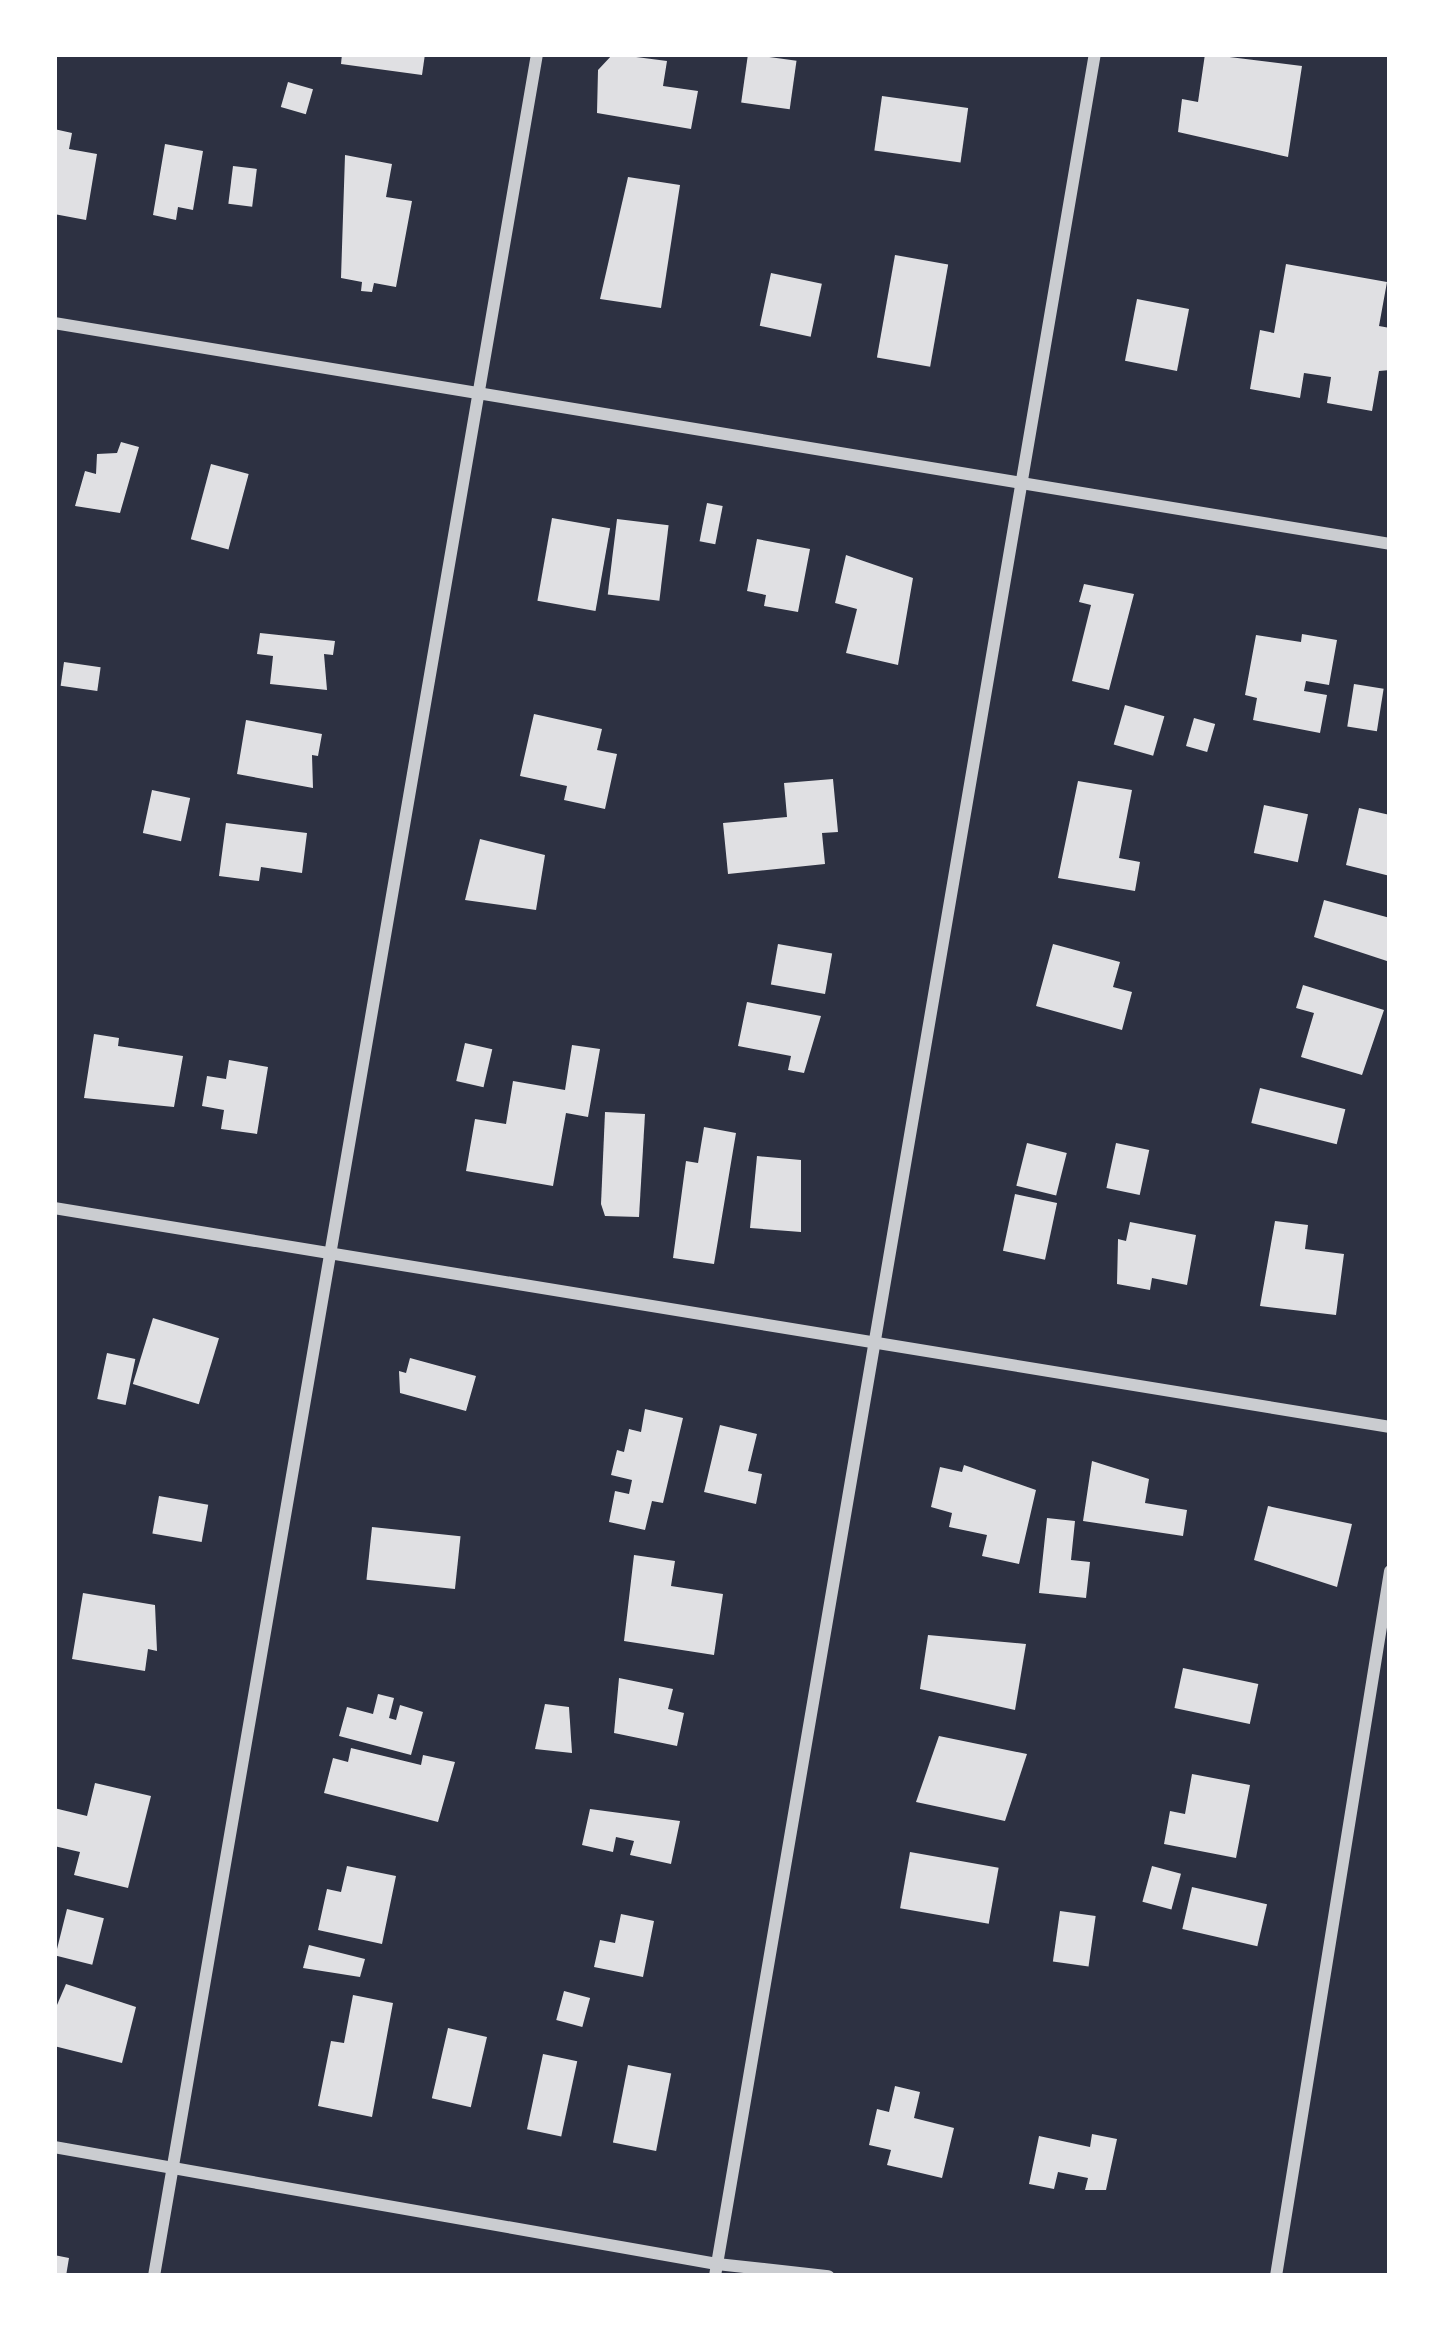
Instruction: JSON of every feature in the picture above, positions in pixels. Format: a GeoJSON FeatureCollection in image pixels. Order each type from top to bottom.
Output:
{"type":"FeatureCollection","features":[{"type":"Feature","properties":{"kind":"street"},"geometry":{"type":"LineString","coordinates":[[154,2276],[537,54]]}},
{"type":"Feature","properties":{"kind":"street"},"geometry":{"type":"LineString","coordinates":[[716,2270],[879,1346],[1095,54]]}},
{"type":"Feature","properties":{"kind":"street"},"geometry":{"type":"LineString","coordinates":[[54,323],[1019,487],[1390,544]]}},
{"type":"Feature","properties":{"kind":"street"},"geometry":{"type":"LineString","coordinates":[[54,1208],[1390,1427]]}},
{"type":"Feature","properties":{"kind":"street"},"geometry":{"type":"LineString","coordinates":[[1276,2276],[1390,1570]]}},
{"type":"Feature","properties":{"kind":"street"},"geometry":{"type":"LineString","coordinates":[[54,2147],[716,2270],[828,2276]]}},
{"type":"Feature","properties":{"kind":"building"},"geometry":{"type":"Polygon","coordinates":[[[342,54],[425,54],[422,75],[341,64],[342,54]]]}},
{"type":"Feature","properties":{"kind":"building"},"geometry":{"type":"Polygon","coordinates":[[[613,54],[667,61],[663,86],[698,91],[691,129],[597,113],[598,70],[613,54]]]}},
{"type":"Feature","properties":{"kind":"building"},"geometry":{"type":"Polygon","coordinates":[[[748,54],[797,61],[790,109],[741,103],[748,54]]]}},
{"type":"Feature","properties":{"kind":"building"},"geometry":{"type":"Polygon","coordinates":[[[1205,54],[1302,66],[1288,157],[1178,132],[1182,99],[1198,102],[1205,54]]]}},
{"type":"Feature","properties":{"kind":"building"},"geometry":{"type":"Polygon","coordinates":[[[288,82],[313,89],[306,114],[281,107],[288,82]]]}},
{"type":"Feature","properties":{"kind":"building"},"geometry":{"type":"Polygon","coordinates":[[[882,96],[968,108],[960,163],[874,150],[882,96]]]}},
{"type":"Feature","properties":{"kind":"building"},"geometry":{"type":"Polygon","coordinates":[[[54,129],[72,133],[69,149],[97,154],[86,220],[54,214],[54,129]]]}},
{"type":"Feature","properties":{"kind":"building"},"geometry":{"type":"Polygon","coordinates":[[[165,144],[203,151],[193,210],[178,207],[176,220],[153,215],[165,144]]]}},
{"type":"Feature","properties":{"kind":"building"},"geometry":{"type":"Polygon","coordinates":[[[345,155],[392,164],[386,197],[412,201],[396,287],[374,283],[372,292],[361,291],[362,282],[341,278],[345,155]]]}},
{"type":"Feature","properties":{"kind":"building"},"geometry":{"type":"Polygon","coordinates":[[[233,166],[257,169],[252,207],[228,204],[233,166]]]}},
{"type":"Feature","properties":{"kind":"building"},"geometry":{"type":"Polygon","coordinates":[[[628,177],[680,185],[661,308],[600,299],[628,177]]]}},
{"type":"Feature","properties":{"kind":"building"},"geometry":{"type":"Polygon","coordinates":[[[895,255],[948,264],[930,367],[877,357],[895,255]]]}},
{"type":"Feature","properties":{"kind":"building"},"geometry":{"type":"Polygon","coordinates":[[[1286,264],[1387,282],[1379,326],[1390,328],[1390,370],[1379,371],[1372,411],[1327,403],[1331,377],[1304,373],[1300,398],[1250,389],[1260,330],[1274,333],[1286,264]]]}},
{"type":"Feature","properties":{"kind":"building"},"geometry":{"type":"Polygon","coordinates":[[[771,273],[822,284],[811,337],[760,326],[771,273]]]}},
{"type":"Feature","properties":{"kind":"building"},"geometry":{"type":"Polygon","coordinates":[[[1137,299],[1189,309],[1177,371],[1125,361],[1137,299]]]}},
{"type":"Feature","properties":{"kind":"building"},"geometry":{"type":"Polygon","coordinates":[[[121,442],[139,447],[120,513],[75,506],[85,471],[96,474],[97,454],[117,453],[121,442]]]}},
{"type":"Feature","properties":{"kind":"building"},"geometry":{"type":"Polygon","coordinates":[[[211,464],[249,474],[228,549],[191,539],[211,464]]]}},
{"type":"Feature","properties":{"kind":"building"},"geometry":{"type":"Polygon","coordinates":[[[707,503],[723,506],[715,544],[700,541],[707,503]]]}},
{"type":"Feature","properties":{"kind":"building"},"geometry":{"type":"Polygon","coordinates":[[[552,518],[610,528],[596,611],[537,601],[552,518]]]}},
{"type":"Feature","properties":{"kind":"building"},"geometry":{"type":"Polygon","coordinates":[[[617,519],[669,525],[659,601],[608,594],[617,519]]]}},
{"type":"Feature","properties":{"kind":"building"},"geometry":{"type":"Polygon","coordinates":[[[757,539],[810,549],[798,612],[764,606],[766,595],[747,591],[757,539]]]}},
{"type":"Feature","properties":{"kind":"building"},"geometry":{"type":"Polygon","coordinates":[[[846,555],[913,578],[898,665],[846,653],[857,609],[835,603],[846,555]]]}},
{"type":"Feature","properties":{"kind":"building"},"geometry":{"type":"Polygon","coordinates":[[[1084,584],[1134,594],[1109,690],[1072,681],[1091,605],[1079,602],[1084,584]]]}},
{"type":"Feature","properties":{"kind":"building"},"geometry":{"type":"Polygon","coordinates":[[[260,633],[335,641],[333,655],[324,654],[327,690],[270,684],[273,656],[257,654],[260,633]]]}},
{"type":"Feature","properties":{"kind":"building"},"geometry":{"type":"Polygon","coordinates":[[[1302,634],[1337,640],[1329,685],[1306,681],[1304,691],[1327,695],[1320,733],[1253,720],[1257,698],[1245,695],[1256,635],[1301,642],[1302,634]]]}},
{"type":"Feature","properties":{"kind":"building"},"geometry":{"type":"Polygon","coordinates":[[[64,662],[101,667],[97,691],[61,686],[64,662]]]}},
{"type":"Feature","properties":{"kind":"building"},"geometry":{"type":"Polygon","coordinates":[[[1354,684],[1384,689],[1377,731],[1347,726],[1354,684]]]}},
{"type":"Feature","properties":{"kind":"building"},"geometry":{"type":"Polygon","coordinates":[[[1125,705],[1164,716],[1153,756],[1114,744],[1125,705]]]}},
{"type":"Feature","properties":{"kind":"building"},"geometry":{"type":"Polygon","coordinates":[[[534,714],[602,729],[597,750],[617,754],[605,809],[564,800],[567,786],[520,776],[534,714]]]}},
{"type":"Feature","properties":{"kind":"building"},"geometry":{"type":"Polygon","coordinates":[[[1194,718],[1215,724],[1207,752],[1186,746],[1194,718]]]}},
{"type":"Feature","properties":{"kind":"building"},"geometry":{"type":"Polygon","coordinates":[[[246,720],[322,734],[318,756],[312,755],[313,788],[237,774],[246,720]]]}},
{"type":"Feature","properties":{"kind":"building"},"geometry":{"type":"Polygon","coordinates":[[[833,779],[838,832],[822,833],[825,864],[728,874],[723,823],[787,817],[784,783],[833,779]]]}},
{"type":"Feature","properties":{"kind":"building"},"geometry":{"type":"Polygon","coordinates":[[[1078,781],[1132,790],[1119,858],[1140,862],[1135,891],[1058,878],[1078,781]]]}},
{"type":"Feature","properties":{"kind":"building"},"geometry":{"type":"Polygon","coordinates":[[[152,790],[190,798],[181,841],[143,833],[152,790]]]}},
{"type":"Feature","properties":{"kind":"building"},"geometry":{"type":"Polygon","coordinates":[[[1264,805],[1308,814],[1298,862],[1254,853],[1264,805]]]}},
{"type":"Feature","properties":{"kind":"building"},"geometry":{"type":"Polygon","coordinates":[[[1359,808],[1390,815],[1390,876],[1346,865],[1359,808]]]}},
{"type":"Feature","properties":{"kind":"building"},"geometry":{"type":"Polygon","coordinates":[[[226,823],[307,833],[302,873],[261,867],[259,881],[219,876],[226,823]]]}},
{"type":"Feature","properties":{"kind":"building"},"geometry":{"type":"Polygon","coordinates":[[[480,839],[545,855],[536,910],[465,900],[480,839]]]}},
{"type":"Feature","properties":{"kind":"building"},"geometry":{"type":"Polygon","coordinates":[[[1324,900],[1390,918],[1390,962],[1314,937],[1324,900]]]}},
{"type":"Feature","properties":{"kind":"building"},"geometry":{"type":"Polygon","coordinates":[[[778,944],[832,954],[825,994],[771,984],[778,944]]]}},
{"type":"Feature","properties":{"kind":"building"},"geometry":{"type":"Polygon","coordinates":[[[1053,944],[1120,962],[1113,987],[1132,992],[1122,1030],[1036,1006],[1053,944]]]}},
{"type":"Feature","properties":{"kind":"building"},"geometry":{"type":"Polygon","coordinates":[[[1303,985],[1384,1010],[1362,1075],[1301,1057],[1314,1013],[1296,1008],[1303,985]]]}},
{"type":"Feature","properties":{"kind":"building"},"geometry":{"type":"Polygon","coordinates":[[[747,1002],[821,1016],[804,1073],[788,1070],[791,1056],[738,1046],[747,1002]]]}},
{"type":"Feature","properties":{"kind":"building"},"geometry":{"type":"Polygon","coordinates":[[[94,1034],[119,1038],[118,1046],[183,1056],[174,1107],[84,1098],[94,1034]]]}},
{"type":"Feature","properties":{"kind":"building"},"geometry":{"type":"Polygon","coordinates":[[[465,1043],[492,1049],[484,1087],[456,1081],[465,1043]]]}},
{"type":"Feature","properties":{"kind":"building"},"geometry":{"type":"Polygon","coordinates":[[[572,1045],[600,1049],[588,1117],[566,1113],[553,1186],[466,1171],[475,1119],[506,1124],[513,1081],[565,1090],[572,1045]]]}},
{"type":"Feature","properties":{"kind":"building"},"geometry":{"type":"Polygon","coordinates":[[[229,1060],[268,1067],[257,1134],[221,1129],[224,1110],[202,1106],[207,1076],[226,1079],[229,1060]]]}},
{"type":"Feature","properties":{"kind":"building"},"geometry":{"type":"Polygon","coordinates":[[[1260,1088],[1345,1109],[1337,1144],[1251,1123],[1260,1088]]]}},
{"type":"Feature","properties":{"kind":"building"},"geometry":{"type":"Polygon","coordinates":[[[605,1112],[645,1114],[639,1217],[605,1216],[601,1204],[605,1112]]]}},
{"type":"Feature","properties":{"kind":"building"},"geometry":{"type":"Polygon","coordinates":[[[704,1127],[736,1133],[714,1264],[673,1258],[686,1161],[698,1163],[704,1127]]]}},
{"type":"Feature","properties":{"kind":"building"},"geometry":{"type":"Polygon","coordinates":[[[1027,1143],[1067,1153],[1056,1196],[1016,1186],[1027,1143]]]}},
{"type":"Feature","properties":{"kind":"building"},"geometry":{"type":"Polygon","coordinates":[[[1116,1143],[1149,1150],[1140,1195],[1106,1188],[1116,1143]]]}},
{"type":"Feature","properties":{"kind":"building"},"geometry":{"type":"Polygon","coordinates":[[[757,1156],[801,1160],[801,1232],[750,1228],[757,1156]]]}},
{"type":"Feature","properties":{"kind":"building"},"geometry":{"type":"Polygon","coordinates":[[[1015,1194],[1057,1203],[1045,1260],[1003,1251],[1015,1194]]]}},
{"type":"Feature","properties":{"kind":"building"},"geometry":{"type":"Polygon","coordinates":[[[1275,1221],[1308,1225],[1305,1249],[1344,1254],[1336,1315],[1260,1306],[1275,1221]]]}},
{"type":"Feature","properties":{"kind":"building"},"geometry":{"type":"Polygon","coordinates":[[[1130,1222],[1196,1235],[1187,1285],[1152,1278],[1150,1290],[1117,1284],[1118,1239],[1126,1241],[1130,1222]]]}},
{"type":"Feature","properties":{"kind":"building"},"geometry":{"type":"Polygon","coordinates":[[[153,1318],[219,1338],[199,1404],[133,1384],[153,1318]]]}},
{"type":"Feature","properties":{"kind":"building"},"geometry":{"type":"Polygon","coordinates":[[[107,1353],[135,1359],[126,1405],[97,1399],[107,1353]]]}},
{"type":"Feature","properties":{"kind":"building"},"geometry":{"type":"Polygon","coordinates":[[[410,1358],[476,1376],[466,1411],[400,1393],[399,1371],[406,1373],[410,1358]]]}},
{"type":"Feature","properties":{"kind":"building"},"geometry":{"type":"Polygon","coordinates":[[[645,1409],[683,1418],[663,1503],[652,1501],[645,1530],[609,1522],[615,1491],[629,1494],[632,1480],[611,1475],[617,1450],[624,1452],[629,1429],[641,1432],[645,1409]]]}},
{"type":"Feature","properties":{"kind":"building"},"geometry":{"type":"Polygon","coordinates":[[[720,1425],[757,1434],[748,1471],[762,1474],[756,1504],[704,1492],[720,1425]]]}},
{"type":"Feature","properties":{"kind":"building"},"geometry":{"type":"Polygon","coordinates":[[[1092,1461],[1149,1479],[1145,1503],[1187,1510],[1183,1536],[1083,1521],[1092,1461]]]}},
{"type":"Feature","properties":{"kind":"building"},"geometry":{"type":"Polygon","coordinates":[[[964,1465],[1036,1490],[1019,1564],[982,1556],[987,1535],[949,1527],[952,1513],[931,1507],[940,1467],[962,1472],[964,1465]]]}},
{"type":"Feature","properties":{"kind":"building"},"geometry":{"type":"Polygon","coordinates":[[[159,1496],[208,1505],[202,1542],[152,1533],[159,1496]]]}},
{"type":"Feature","properties":{"kind":"building"},"geometry":{"type":"Polygon","coordinates":[[[1268,1506],[1352,1524],[1337,1587],[1254,1560],[1268,1506]]]}},
{"type":"Feature","properties":{"kind":"building"},"geometry":{"type":"Polygon","coordinates":[[[1047,1518],[1075,1521],[1071,1560],[1090,1562],[1086,1598],[1039,1593],[1047,1518]]]}},
{"type":"Feature","properties":{"kind":"building"},"geometry":{"type":"Polygon","coordinates":[[[372,1527],[461,1536],[455,1589],[366,1580],[372,1527]]]}},
{"type":"Feature","properties":{"kind":"building"},"geometry":{"type":"Polygon","coordinates":[[[634,1555],[675,1561],[671,1586],[723,1594],[714,1655],[624,1641],[634,1555]]]}},
{"type":"Feature","properties":{"kind":"building"},"geometry":{"type":"Polygon","coordinates":[[[83,1593],[155,1605],[157,1651],[148,1649],[145,1671],[72,1659],[83,1593]]]}},
{"type":"Feature","properties":{"kind":"building"},"geometry":{"type":"Polygon","coordinates":[[[928,1635],[1026,1644],[1015,1710],[920,1689],[928,1635]]]}},
{"type":"Feature","properties":{"kind":"building"},"geometry":{"type":"Polygon","coordinates":[[[1183,1668],[1258,1684],[1250,1724],[1174,1708],[1183,1668]]]}},
{"type":"Feature","properties":{"kind":"building"},"geometry":{"type":"Polygon","coordinates":[[[619,1678],[673,1689],[668,1709],[684,1713],[677,1746],[614,1733],[619,1678]]]}},
{"type":"Feature","properties":{"kind":"building"},"geometry":{"type":"Polygon","coordinates":[[[378,1694],[394,1698],[389,1718],[396,1720],[400,1705],[423,1712],[411,1755],[339,1736],[347,1707],[373,1714],[378,1694]]]}},
{"type":"Feature","properties":{"kind":"building"},"geometry":{"type":"Polygon","coordinates":[[[545,1704],[569,1707],[572,1753],[535,1749],[545,1704]]]}},
{"type":"Feature","properties":{"kind":"building"},"geometry":{"type":"Polygon","coordinates":[[[939,1736],[1027,1754],[1005,1821],[916,1802],[939,1736]]]}},
{"type":"Feature","properties":{"kind":"building"},"geometry":{"type":"Polygon","coordinates":[[[351,1748],[421,1765],[423,1755],[455,1762],[438,1822],[324,1793],[333,1758],[348,1762],[351,1748]]]}},
{"type":"Feature","properties":{"kind":"building"},"geometry":{"type":"Polygon","coordinates":[[[1192,1774],[1250,1785],[1236,1858],[1164,1844],[1170,1811],[1185,1814],[1192,1774]]]}},
{"type":"Feature","properties":{"kind":"building"},"geometry":{"type":"Polygon","coordinates":[[[95,1783],[151,1796],[128,1888],[74,1875],[80,1852],[54,1846],[54,1808],[87,1816],[95,1783]]]}},
{"type":"Feature","properties":{"kind":"building"},"geometry":{"type":"Polygon","coordinates":[[[590,1809],[680,1821],[671,1864],[630,1855],[634,1841],[616,1837],[613,1852],[582,1845],[590,1809]]]}},
{"type":"Feature","properties":{"kind":"building"},"geometry":{"type":"Polygon","coordinates":[[[910,1852],[999,1868],[989,1924],[900,1908],[910,1852]]]}},
{"type":"Feature","properties":{"kind":"building"},"geometry":{"type":"Polygon","coordinates":[[[347,1866],[396,1876],[382,1944],[318,1930],[327,1889],[341,1892],[347,1866]]]}},
{"type":"Feature","properties":{"kind":"building"},"geometry":{"type":"Polygon","coordinates":[[[1152,1866],[1181,1874],[1171,1910],[1142,1902],[1152,1866]]]}},
{"type":"Feature","properties":{"kind":"building"},"geometry":{"type":"Polygon","coordinates":[[[1192,1887],[1267,1904],[1257,1946],[1182,1929],[1192,1887]]]}},
{"type":"Feature","properties":{"kind":"building"},"geometry":{"type":"Polygon","coordinates":[[[67,1909],[104,1918],[92,1965],[55,1956],[67,1909]]]}},
{"type":"Feature","properties":{"kind":"building"},"geometry":{"type":"Polygon","coordinates":[[[1060,1911],[1096,1916],[1089,1967],[1053,1962],[1060,1911]]]}},
{"type":"Feature","properties":{"kind":"building"},"geometry":{"type":"Polygon","coordinates":[[[621,1914],[654,1921],[643,1977],[594,1967],[600,1940],[615,1943],[621,1914]]]}},
{"type":"Feature","properties":{"kind":"building"},"geometry":{"type":"Polygon","coordinates":[[[309,1945],[365,1959],[360,1977],[303,1968],[309,1945]]]}},
{"type":"Feature","properties":{"kind":"building"},"geometry":{"type":"Polygon","coordinates":[[[66,1984],[136,2007],[122,2063],[54,2046],[54,2012],[66,1984]]]}},
{"type":"Feature","properties":{"kind":"building"},"geometry":{"type":"Polygon","coordinates":[[[564,1991],[590,1998],[582,2027],[556,2020],[564,1991]]]}},
{"type":"Feature","properties":{"kind":"building"},"geometry":{"type":"Polygon","coordinates":[[[353,1995],[393,2003],[372,2117],[318,2106],[331,2041],[344,2043],[353,1995]]]}},
{"type":"Feature","properties":{"kind":"building"},"geometry":{"type":"Polygon","coordinates":[[[448,2028],[487,2037],[471,2107],[432,2098],[448,2028]]]}},
{"type":"Feature","properties":{"kind":"building"},"geometry":{"type":"Polygon","coordinates":[[[543,2054],[577,2061],[561,2137],[527,2129],[543,2054]]]}},
{"type":"Feature","properties":{"kind":"building"},"geometry":{"type":"Polygon","coordinates":[[[628,2065],[671,2073],[656,2151],[613,2143],[628,2065]]]}},
{"type":"Feature","properties":{"kind":"building"},"geometry":{"type":"Polygon","coordinates":[[[895,2086],[920,2092],[914,2118],[954,2128],[942,2178],[887,2165],[891,2150],[869,2145],[877,2109],[889,2112],[895,2086]]]}},
{"type":"Feature","properties":{"kind":"building"},"geometry":{"type":"Polygon","coordinates":[[[1092,2134],[1117,2139],[1106,2190],[1085,2190],[1088,2178],[1058,2172],[1054,2189],[1029,2184],[1039,2136],[1090,2147],[1092,2134]]]}},
{"type":"Feature","properties":{"kind":"building"},"geometry":{"type":"Polygon","coordinates":[[[54,2255],[69,2258],[66,2276],[54,2276],[54,2255]]]}}]}
